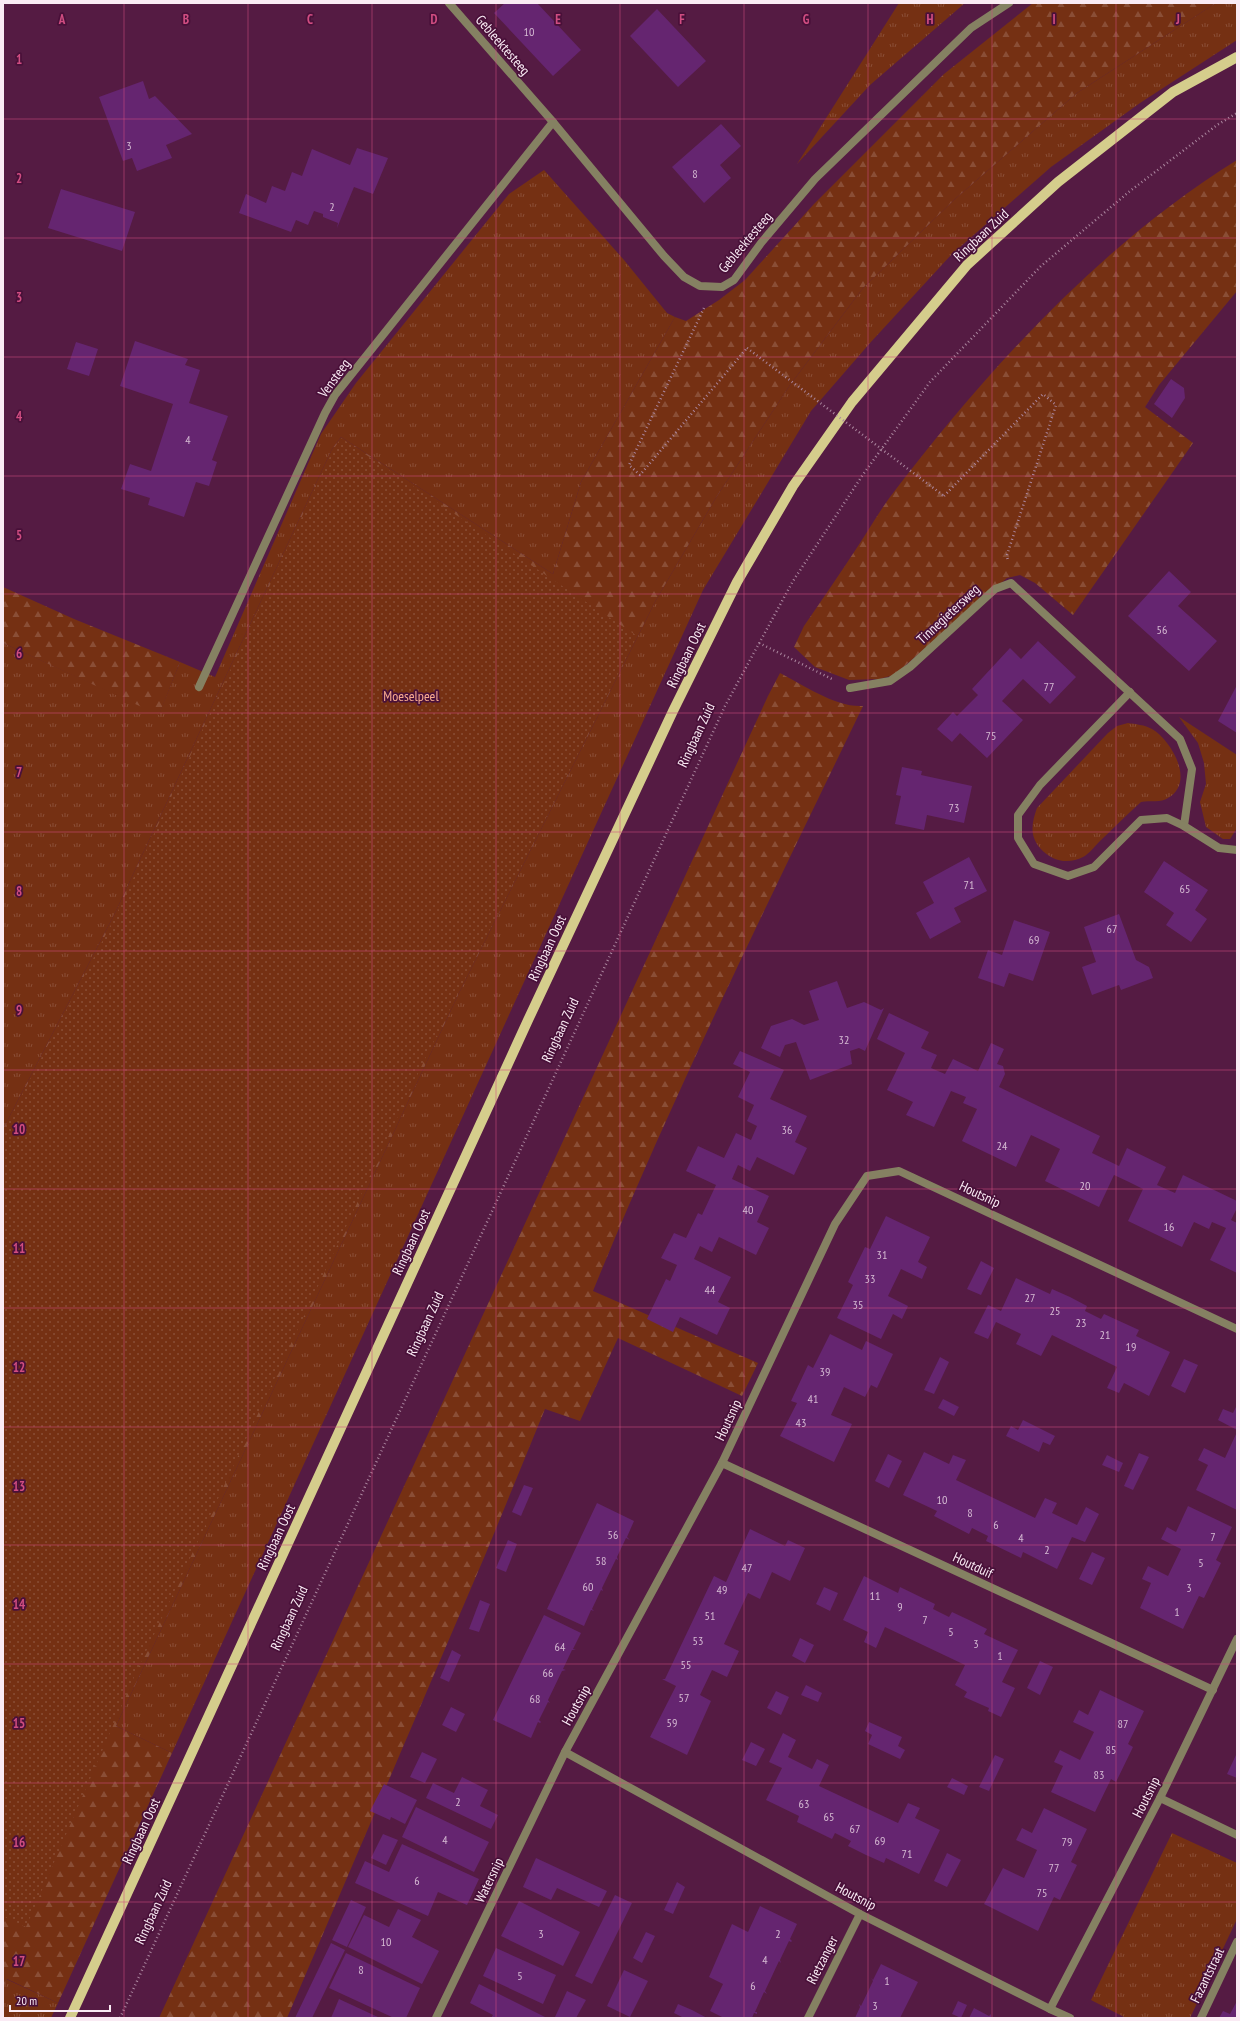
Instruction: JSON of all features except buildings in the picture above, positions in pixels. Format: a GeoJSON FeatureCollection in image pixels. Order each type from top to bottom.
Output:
{"type":"FeatureCollection","features":[{"type":"Feature","properties":{"kind":"main road","name":"Ringbaan Zuid"},"geometry":{"type":"LineString","coordinates":[[793,486],[852,402],[967,265],[1058,182],[1167,97],[1237,57]]}},
{"type":"Feature","properties":{"kind":"main road","name":"Ringbaan Oost"},"geometry":{"type":"LineString","coordinates":[[70,2018],[526,1025],[663,732],[737,582],[793,486]]}},
{"type":"Feature","properties":{"kind":"street","name":"Gebleektesteeg"},"geometry":{"type":"LineString","coordinates":[[449,3],[552,122],[664,256],[684,276],[700,286],[722,288],[734,280],[761,243],[815,179],[971,28],[1009,3]]}},
{"type":"Feature","properties":{"kind":"street","name":"Vensteeg"},"geometry":{"type":"LineString","coordinates":[[199,687],[325,413],[335,395],[552,122]]}},
{"type":"Feature","properties":{"kind":"street","name":"Tinnegietersweg"},"geometry":{"type":"LineString","coordinates":[[850,688],[890,681],[910,667],[995,589],[1011,583]]}},
{"type":"Feature","properties":{"kind":"street"},"geometry":{"type":"LineString","coordinates":[[1011,583],[1180,738],[1192,769],[1184,826]]}},
{"type":"Feature","properties":{"kind":"street"},"geometry":{"type":"LineString","coordinates":[[1130,692],[1040,785],[1018,815],[1018,838],[1034,864],[1068,876],[1094,867],[1141,820],[1167,818],[1184,826],[1219,848],[1237,850]]}},
{"type":"Feature","properties":{"kind":"street","name":"Houtsnip"},"geometry":{"type":"LineString","coordinates":[[1237,1329],[899,1171],[867,1176],[835,1224],[722,1463],[565,1752],[860,1914],[1050,2009],[1160,1798],[1237,1639]]}},
{"type":"Feature","properties":{"kind":"street","name":"Houtduif"},"geometry":{"type":"LineString","coordinates":[[722,1463],[1213,1690]]}},
{"type":"Feature","properties":{"kind":"street","name":"Watersnip"},"geometry":{"type":"LineString","coordinates":[[436,2018],[565,1752]]}},
{"type":"Feature","properties":{"kind":"street"},"geometry":{"type":"LineString","coordinates":[[1160,1798],[1237,1835]]}},
{"type":"Feature","properties":{"kind":"street","name":"Rietzanger"},"geometry":{"type":"LineString","coordinates":[[808,2018],[860,1914]]}},
{"type":"Feature","properties":{"kind":"street","name":"Fazantstraat"},"geometry":{"type":"LineString","coordinates":[[1201,2018],[1237,1942]]}},
{"type":"Feature","properties":{"kind":"street"},"geometry":{"type":"LineString","coordinates":[[1050,2009],[1070,2018]]}},
{"type":"Feature","properties":{"kind":"path"},"geometry":{"type":"LineString","coordinates":[[850,688],[759,644],[793,580],[930,382],[1041,266],[1130,191],[1216,125],[1237,113]]}},
{"type":"Feature","properties":{"kind":"path"},"geometry":{"type":"LineString","coordinates":[[714,287],[629,465],[640,475],[747,348],[944,496],[1044,394],[1056,405],[1006,555],[1011,583]]}},
{"type":"Feature","properties":{"kind":"path","name":"Ringbaan Zuid"},"geometry":{"type":"LineString","coordinates":[[120,2018],[722,714],[759,644]]}},
{"type":"Feature","properties":{"kind":"green space"},"geometry":{"type":"Polygon","coordinates":[[[899,3],[965,3],[870,85],[797,164],[899,3]]]}},
{"type":"Feature","properties":{"kind":"green space","name":"Moeselpeel"},"geometry":{"type":"Polygon","coordinates":[[[1033,3],[1216,3],[1077,93],[955,199],[863,288],[790,385],[717,496],[656,600],[459,993],[116,1726],[172,1753],[58,2003],[7,1979],[3,1988],[3,1129],[115,913],[332,449],[341,437],[553,574],[581,482],[675,317],[686,321],[719,300],[745,280],[814,204],[944,74],[1033,3]]]}},
{"type":"Feature","properties":{"kind":"green space"},"geometry":{"type":"Polygon","coordinates":[[[1216,3],[1237,3],[1237,40],[1140,103],[1051,167],[951,255],[870,343],[811,411],[703,590],[172,1753],[116,1726],[459,993],[656,600],[717,496],[790,385],[863,288],[955,199],[1077,93],[1216,3]]]}},
{"type":"Feature","properties":{"kind":"green space"},"geometry":{"type":"Polygon","coordinates":[[[1237,160],[1237,291],[1159,385],[1145,407],[1193,443],[1073,615],[1035,583],[1020,575],[1007,578],[894,675],[879,679],[849,680],[815,667],[794,647],[804,626],[882,508],[927,449],[966,402],[1048,313],[1092,271],[1138,231],[1186,194],[1237,160]]]}},
{"type":"Feature","properties":{"kind":"green space"},"geometry":{"type":"Polygon","coordinates":[[[544,170],[624,260],[667,313],[675,317],[581,482],[553,574],[341,437],[332,449],[115,913],[3,1129],[3,643],[159,714],[180,662],[215,677],[321,434],[356,383],[509,194],[544,170]]]}},
{"type":"Feature","properties":{"kind":"green space","name":"Moeselpeel"},"geometry":{"type":"Polygon","coordinates":[[[341,438],[637,636],[424,1061],[135,1675],[26,1927],[3,1916],[3,1131],[117,913],[333,450],[341,438]]]}},
{"type":"Feature","properties":{"kind":"green space"},"geometry":{"type":"Polygon","coordinates":[[[3,587],[74,619],[180,662],[159,715],[3,643],[3,587]]]}},
{"type":"Feature","properties":{"kind":"green space"},"geometry":{"type":"Polygon","coordinates":[[[780,673],[831,700],[853,706],[863,706],[758,923],[690,1069],[656,1143],[593,1291],[758,1363],[742,1396],[618,1338],[580,1421],[545,1409],[486,1553],[287,2018],[159,2018],[768,696],[780,673]]]}},
{"type":"Feature","properties":{"kind":"green space"},"geometry":{"type":"Polygon","coordinates":[[[1179,717],[1237,755],[1237,828],[1230,839],[1223,839],[1206,827],[1200,802],[1206,784],[1204,763],[1198,743],[1179,717]]]}},
{"type":"Feature","properties":{"kind":"green space"},"geometry":{"type":"Polygon","coordinates":[[[1128,723],[1152,729],[1159,734],[1173,751],[1178,762],[1180,772],[1180,782],[1176,791],[1165,800],[1141,802],[1083,857],[1072,861],[1054,859],[1040,848],[1034,838],[1032,828],[1037,808],[1108,733],[1117,726],[1128,723]]]}},
{"type":"Feature","properties":{"kind":"green space"},"geometry":{"type":"Polygon","coordinates":[[[1172,1833],[1237,1863],[1237,1919],[1190,2018],[1126,2018],[1091,2000],[1172,1833]]]}},
{"type":"Feature","properties":{"kind":"green space"},"geometry":{"type":"Polygon","coordinates":[[[6,1979],[58,2003],[51,2018],[3,2018],[3,1988],[6,1979]]]}}]}
